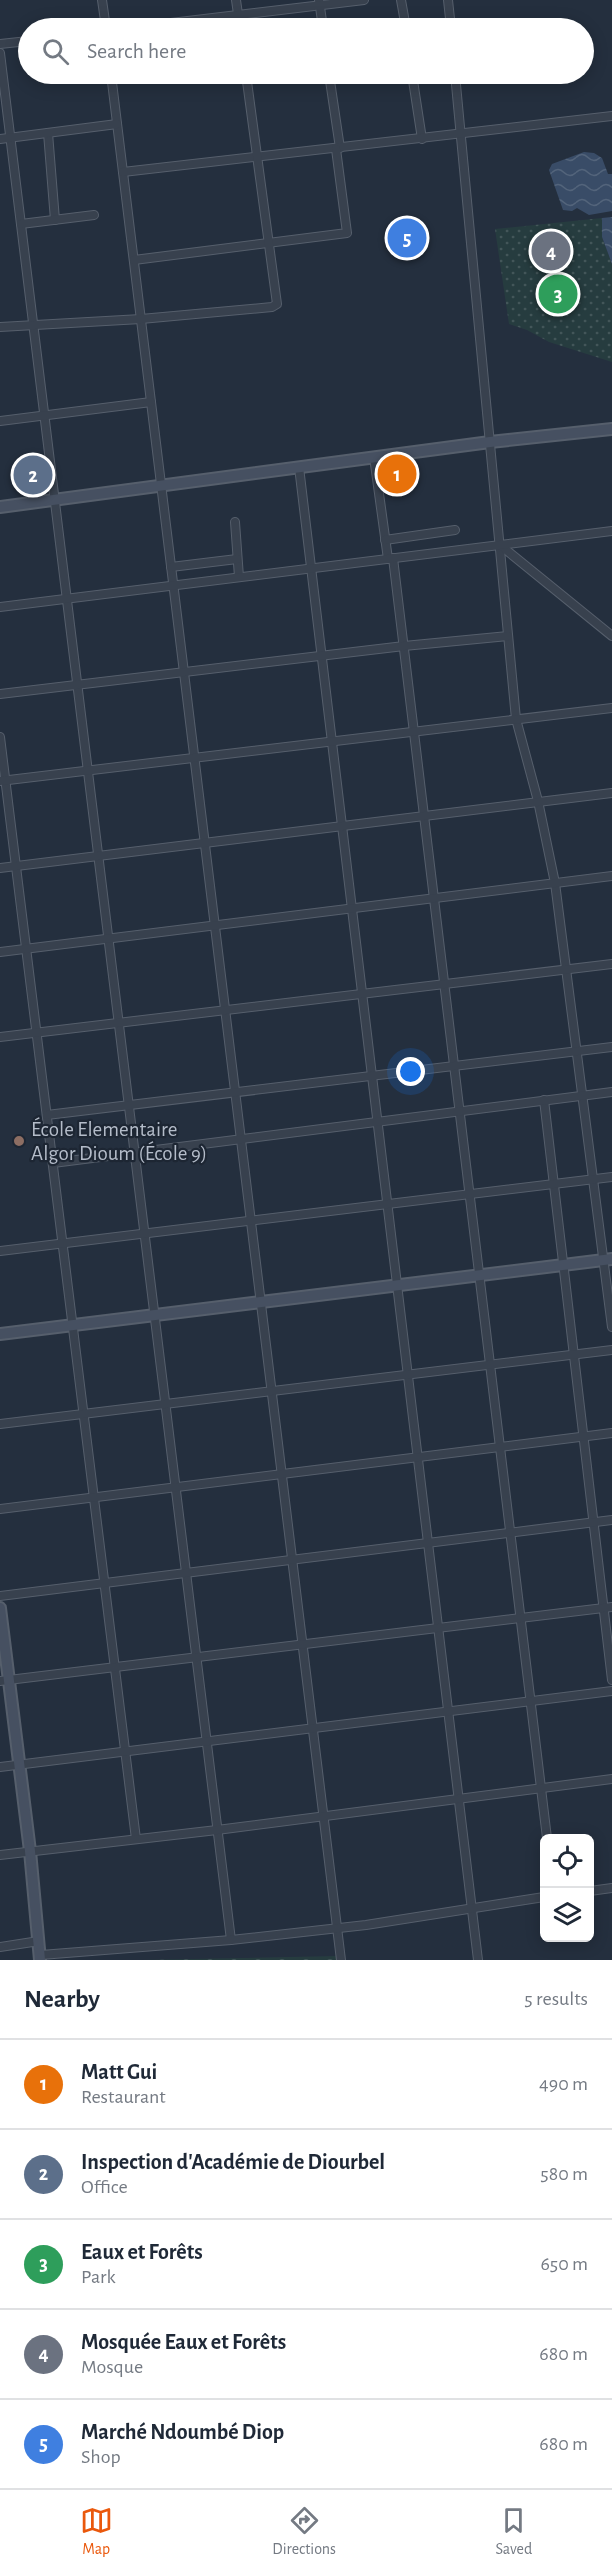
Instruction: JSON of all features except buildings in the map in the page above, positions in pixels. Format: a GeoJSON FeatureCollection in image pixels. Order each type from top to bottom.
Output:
{"type":"FeatureCollection","features":[{"type":"Feature","properties":{"kind":"street"},"geometry":{"type":"LineString","coordinates":[[102,0],[105,18]]}},
{"type":"Feature","properties":{"kind":"street"},"geometry":{"type":"LineString","coordinates":[[236,0],[238,18]]}},
{"type":"Feature","properties":{"kind":"street"},"geometry":{"type":"LineString","coordinates":[[213,18],[319,3],[364,0]]}},
{"type":"Feature","properties":{"kind":"street"},"geometry":{"type":"LineString","coordinates":[[401,0],[404,18]]}},
{"type":"Feature","properties":{"kind":"street"},"geometry":{"type":"LineString","coordinates":[[448,0],[450,18]]}},
{"type":"Feature","properties":{"kind":"street"},"geometry":{"type":"LineString","coordinates":[[319,3],[321,18]]}},
{"type":"Feature","properties":{"kind":"street"},"geometry":{"type":"LineString","coordinates":[[0,44],[18,42]]}},
{"type":"Feature","properties":{"kind":"street"},"geometry":{"type":"LineString","coordinates":[[0,53],[231,1940]]}},
{"type":"Feature","properties":{"kind":"street"},"geometry":{"type":"LineString","coordinates":[[112,84],[341,1960]]}},
{"type":"Feature","properties":{"kind":"street"},"geometry":{"type":"LineString","coordinates":[[0,327],[33,327],[141,319],[272,307],[278,304],[247,84]]}},
{"type":"Feature","properties":{"kind":"street"},"geometry":{"type":"LineString","coordinates":[[134,260],[347,233],[330,84]]}},
{"type":"Feature","properties":{"kind":"street"},"geometry":{"type":"LineString","coordinates":[[414,84],[422,139]]}},
{"type":"Feature","properties":{"kind":"street"},"geometry":{"type":"LineString","coordinates":[[456,84],[516,719],[538,801],[555,883],[593,1179],[608,1260],[612,1327]]}},
{"type":"Feature","properties":{"kind":"street"},"geometry":{"type":"LineString","coordinates":[[123,172],[612,116]]}},
{"type":"Feature","properties":{"kind":"street"},"geometry":{"type":"LineString","coordinates":[[0,139],[117,124]]}},
{"type":"Feature","properties":{"kind":"street"},"geometry":{"type":"LineString","coordinates":[[48,133],[56,220]]}},
{"type":"Feature","properties":{"kind":"street"},"geometry":{"type":"LineString","coordinates":[[21,224],[94,215]]}},
{"type":"Feature","properties":{"kind":"street"},"geometry":{"type":"LineString","coordinates":[[0,421],[151,402]]}},
{"type":"Feature","properties":{"kind":"street"},"geometry":{"type":"LineString","coordinates":[[0,507],[490,442],[612,429]]}},
{"type":"Feature","properties":{"kind":"street"},"geometry":{"type":"LineString","coordinates":[[374,457],[385,540],[404,646],[547,1834]]}},
{"type":"Feature","properties":{"kind":"street"},"geometry":{"type":"LineString","coordinates":[[299,467],[478,1960]]}},
{"type":"Feature","properties":{"kind":"street"},"geometry":{"type":"LineString","coordinates":[[235,522],[239,577]]}},
{"type":"Feature","properties":{"kind":"street"},"geometry":{"type":"LineString","coordinates":[[385,540],[455,530]]}},
{"type":"Feature","properties":{"kind":"street"},"geometry":{"type":"LineString","coordinates":[[0,607],[612,531]]}},
{"type":"Feature","properties":{"kind":"street"},"geometry":{"type":"LineString","coordinates":[[500,545],[612,636]]}},
{"type":"Feature","properties":{"kind":"street"},"geometry":{"type":"LineString","coordinates":[[171,567],[237,559]]}},
{"type":"Feature","properties":{"kind":"street"},"geometry":{"type":"LineString","coordinates":[[0,693],[77,686],[321,655],[508,636]]}},
{"type":"Feature","properties":{"kind":"street"},"geometry":{"type":"LineString","coordinates":[[3,781],[612,708]]}},
{"type":"Feature","properties":{"kind":"street"},"geometry":{"type":"LineString","coordinates":[[0,736],[3,781],[37,1033],[136,1839]]}},
{"type":"Feature","properties":{"kind":"street"},"geometry":{"type":"LineString","coordinates":[[0,868],[612,793]]}},
{"type":"Feature","properties":{"kind":"street"},"geometry":{"type":"LineString","coordinates":[[0,952],[612,876]]}},
{"type":"Feature","properties":{"kind":"street"},"geometry":{"type":"LineString","coordinates":[[0,1037],[612,964]]}},
{"type":"Feature","properties":{"kind":"street"},"geometry":{"type":"LineString","coordinates":[[47,1115],[612,1047]]}},
{"type":"Feature","properties":{"kind":"street"},"geometry":{"type":"LineString","coordinates":[[53,1163],[241,1140],[377,1120],[612,1092]]}},
{"type":"Feature","properties":{"kind":"street"},"geometry":{"type":"LineString","coordinates":[[544,1100],[594,1522],[608,1607],[612,1680]]}},
{"type":"Feature","properties":{"kind":"street"},"geometry":{"type":"LineString","coordinates":[[0,1251],[612,1177]]}},
{"type":"Feature","properties":{"kind":"street"},"geometry":{"type":"LineString","coordinates":[[0,1334],[608,1260]]}},
{"type":"Feature","properties":{"kind":"street"},"geometry":{"type":"LineString","coordinates":[[0,1424],[612,1350]]}},
{"type":"Feature","properties":{"kind":"street"},"geometry":{"type":"LineString","coordinates":[[0,1509],[612,1433]]}},
{"type":"Feature","properties":{"kind":"street"},"geometry":{"type":"LineString","coordinates":[[0,1596],[612,1520]]}},
{"type":"Feature","properties":{"kind":"street"},"geometry":{"type":"LineString","coordinates":[[4,1680],[608,1607]]}},
{"type":"Feature","properties":{"kind":"street"},"geometry":{"type":"LineString","coordinates":[[0,1608],[4,1680],[19,1765],[40,1957],[337,1928],[540,1899]]}},
{"type":"Feature","properties":{"kind":"street"},"geometry":{"type":"LineString","coordinates":[[0,1767],[612,1692]]}},
{"type":"Feature","properties":{"kind":"street"},"geometry":{"type":"LineString","coordinates":[[0,1855],[217,1830],[612,1779]]}},
{"type":"Feature","properties":{"kind":"street"},"geometry":{"type":"LineString","coordinates":[[594,1890],[612,1888]]}},
{"type":"Feature","properties":{"kind":"street"},"geometry":{"type":"LineString","coordinates":[[0,1947],[39,1941]]}},
{"type":"Feature","properties":{"kind":"green space"},"geometry":{"type":"Polygon","coordinates":[[[602,218],[602,237],[612,264],[612,362],[549,342],[527,330],[509,324],[495,229],[602,218]]]}},
{"type":"Feature","properties":{"kind":"green space"},"geometry":{"type":"Polygon","coordinates":[[[338,1956],[338,1960],[142,1960],[338,1956]]]}},
{"type":"Feature","properties":{"kind":"water"},"geometry":{"type":"Polygon","coordinates":[[[584,152],[594,153],[602,158],[608,174],[612,174],[612,211],[589,215],[577,208],[572,211],[563,210],[549,170],[552,164],[584,152]]]}},
{"type":"Feature","properties":{"kind":"water"},"geometry":{"type":"Polygon","coordinates":[[[612,217],[612,264],[602,237],[602,218],[612,217]]]}},
{"type":"Feature","properties":{"kind":"place","name":"Marché Ndoumbé Diop"},"geometry":{"type":"Point","coordinates":[407,238]}},
{"type":"Feature","properties":{"kind":"place","name":"Mosquée Eaux et Forêts"},"geometry":{"type":"Point","coordinates":[551,251]}},
{"type":"Feature","properties":{"kind":"place","name":"Eaux et Forêts"},"geometry":{"type":"Point","coordinates":[558,294]}},
{"type":"Feature","properties":{"kind":"place","name":"Matt Gui"},"geometry":{"type":"Point","coordinates":[397,474]}},
{"type":"Feature","properties":{"kind":"place","name":"Inspection d'Académie de Diourbel"},"geometry":{"type":"Point","coordinates":[33,475]}},
{"type":"Feature","properties":{"kind":"place","name":"École Elementaire Algor Dioum (École 9)"},"geometry":{"type":"Point","coordinates":[19,1141]}}]}
